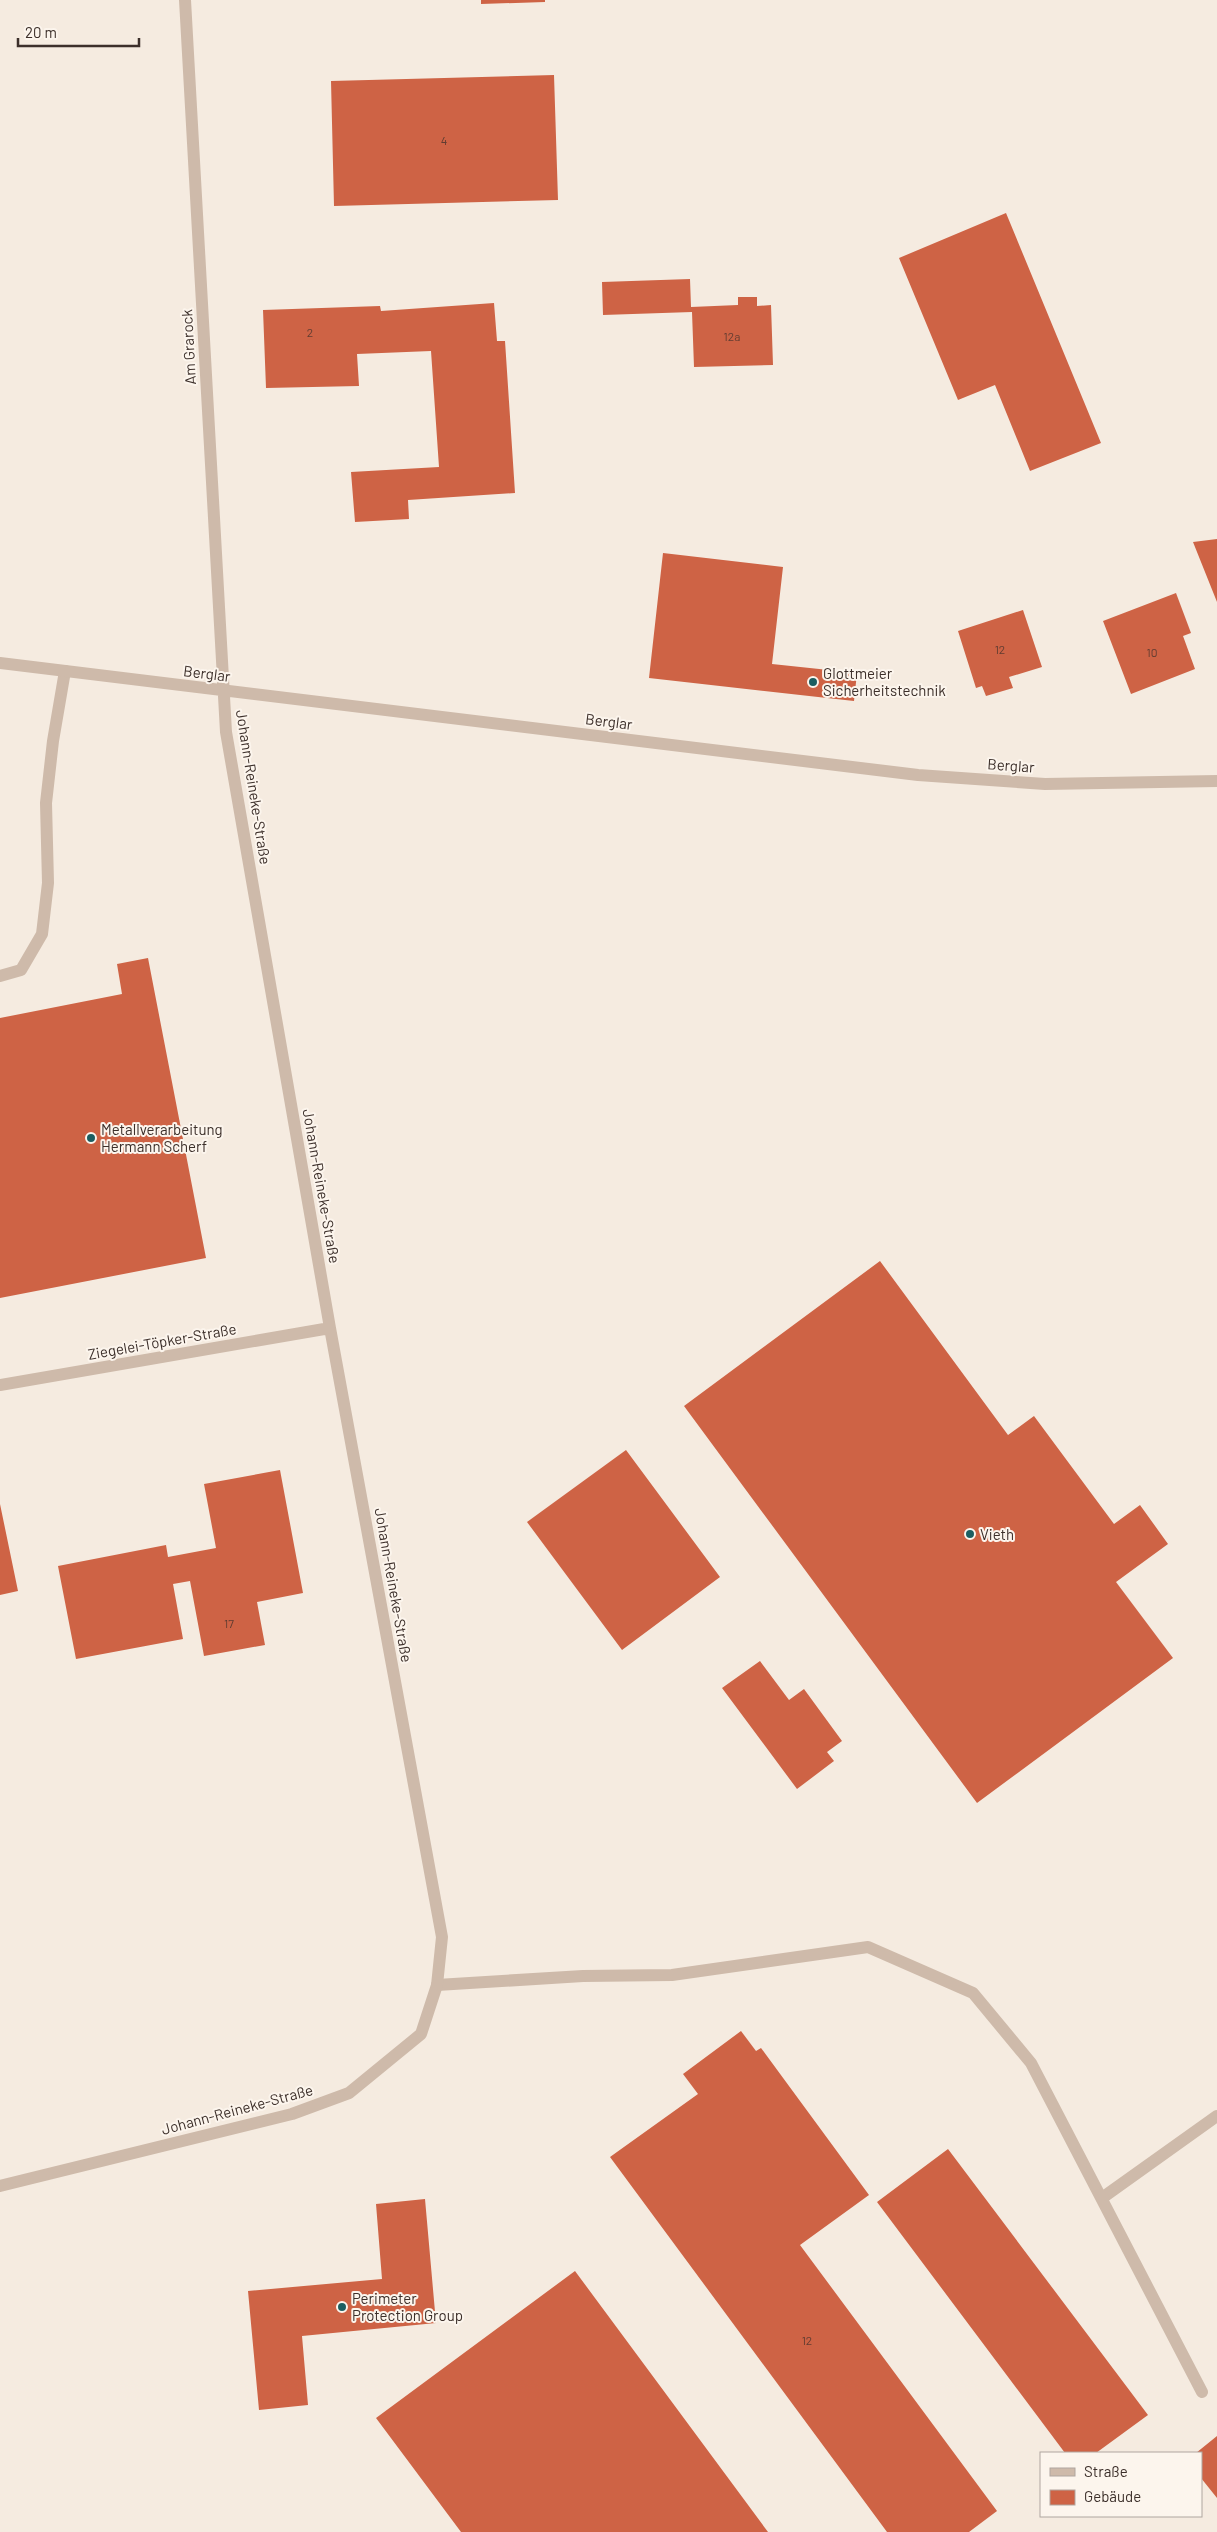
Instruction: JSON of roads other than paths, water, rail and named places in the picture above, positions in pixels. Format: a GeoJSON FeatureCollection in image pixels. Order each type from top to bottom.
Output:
{"type":"FeatureCollection","features":[{"type":"Feature","properties":{"kind":"street","name":"Am Grarock"},"geometry":{"type":"LineString","coordinates":[[185,0],[223,692]]}},
{"type":"Feature","properties":{"kind":"street","name":"Berglar"},"geometry":{"type":"LineString","coordinates":[[0,663],[223,692],[918,775],[1045,784],[1217,780]]}},
{"type":"Feature","properties":{"kind":"street"},"geometry":{"type":"LineString","coordinates":[[0,976],[21,970],[42,934],[48,883],[46,803],[53,741],[65,671]]}},
{"type":"Feature","properties":{"kind":"street","name":"Johann-Reineke-Straße"},"geometry":{"type":"LineString","coordinates":[[0,2186],[283,2116],[349,2093],[421,2034],[437,1985],[442,1937],[330,1328],[226,732],[223,692]]}},
{"type":"Feature","properties":{"kind":"street","name":"Ziegelei-Töpker-Straße"},"geometry":{"type":"LineString","coordinates":[[0,1385],[330,1328]]}},
{"type":"Feature","properties":{"kind":"street"},"geometry":{"type":"LineString","coordinates":[[437,1985],[583,1976],[672,1974],[868,1947],[973,1993],[1031,2063],[1202,2392]]}},
{"type":"Feature","properties":{"kind":"street"},"geometry":{"type":"LineString","coordinates":[[1102,2198],[1217,2116]]}},
{"type":"Feature","properties":{"kind":"place","name":"Glottmeier Sicherheitstechnik"},"geometry":{"type":"Point","coordinates":[813,682]}},
{"type":"Feature","properties":{"kind":"place","name":"Metallverarbeitung Hermann Scherf"},"geometry":{"type":"Point","coordinates":[91,1138]}},
{"type":"Feature","properties":{"kind":"place","name":"Vieth"},"geometry":{"type":"Point","coordinates":[970,1534]}},
{"type":"Feature","properties":{"kind":"place","name":"Perimeter Protection Group"},"geometry":{"type":"Point","coordinates":[342,2307]}}]}
